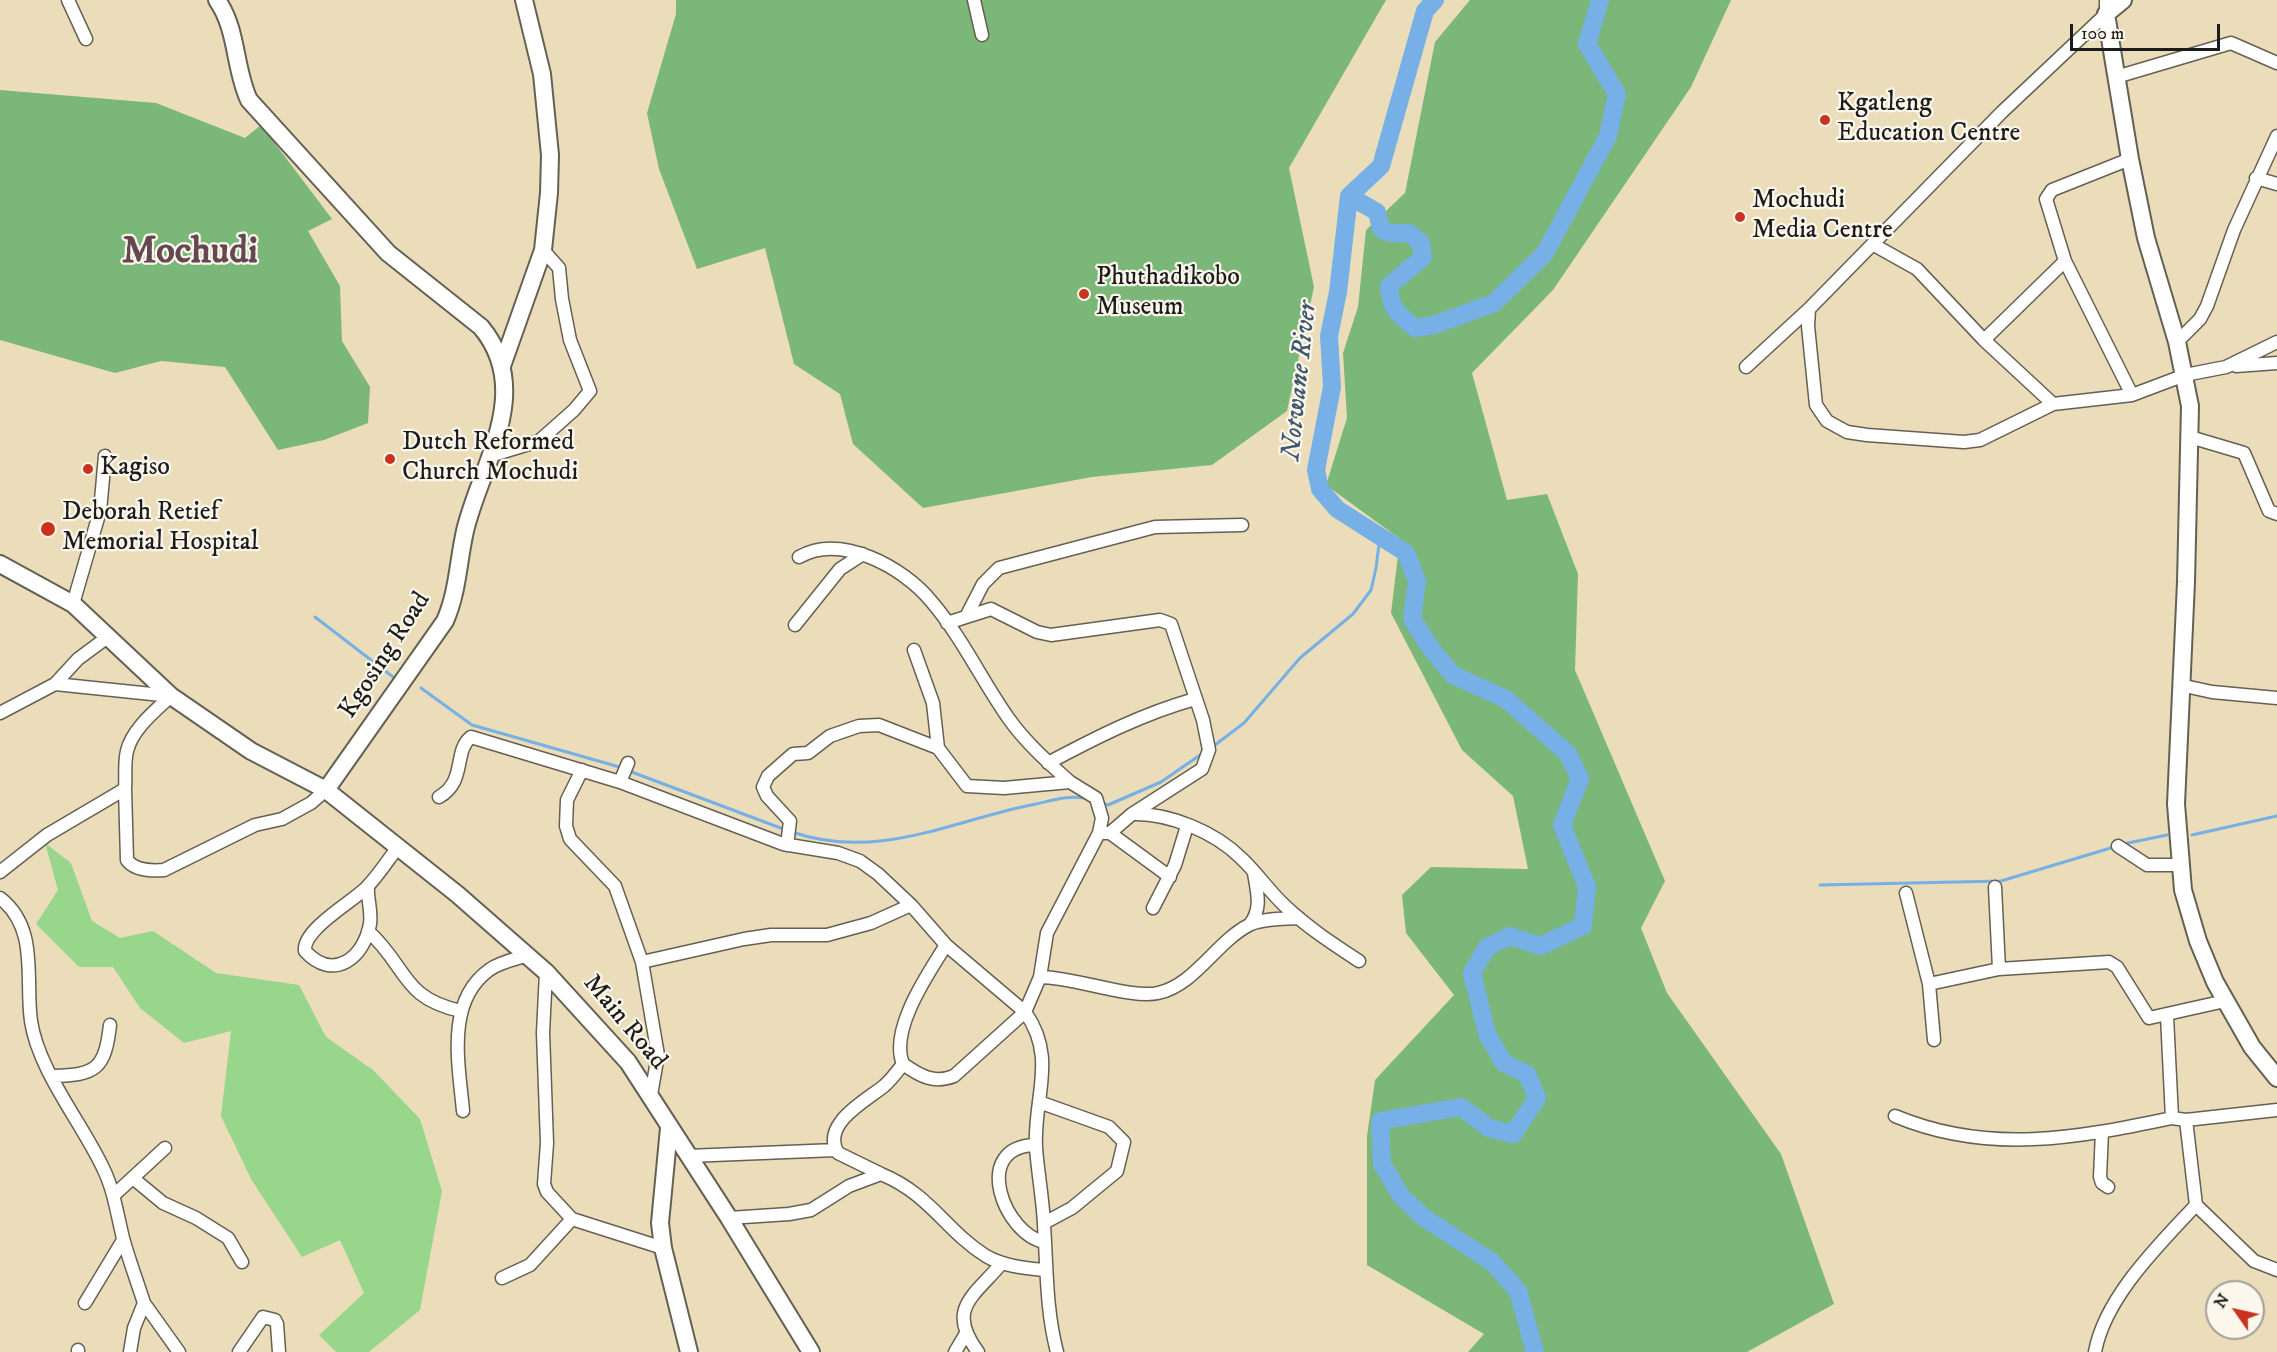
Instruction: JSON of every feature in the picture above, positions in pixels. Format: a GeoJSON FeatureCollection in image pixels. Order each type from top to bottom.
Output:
{"type":"FeatureCollection","features":[{"type":"Feature","properties":{"kind":"street"},"geometry":{"type":"LineString","coordinates":[[68,0],[86,39]]}},
{"type":"Feature","properties":{"kind":"street"},"geometry":{"type":"LineString","coordinates":[[218,0],[230,25],[240,74],[249,99],[388,253],[481,327],[491,339],[502,366]]}},
{"type":"Feature","properties":{"kind":"street"},"geometry":{"type":"LineString","coordinates":[[502,366],[543,250],[549,193],[550,154],[542,74],[524,0]]}},
{"type":"Feature","properties":{"kind":"street"},"geometry":{"type":"LineString","coordinates":[[974,0],[982,35]]}},
{"type":"Feature","properties":{"kind":"street"},"geometry":{"type":"LineString","coordinates":[[1746,367],[1809,309],[1874,244],[2106,7],[2123,0]]}},
{"type":"Feature","properties":{"kind":"street"},"geometry":{"type":"LineString","coordinates":[[2106,7],[2130,159],[2150,256],[2177,342],[2188,390],[2190,437],[2176,804],[2180,865],[2189,914],[2198,941],[2225,1001],[2271,1063],[2277,1078]]}},
{"type":"Feature","properties":{"kind":"street"},"geometry":{"type":"LineString","coordinates":[[2116,78],[2231,43],[2277,63]]}},
{"type":"Feature","properties":{"kind":"street"},"geometry":{"type":"LineString","coordinates":[[2177,342],[2200,319],[2207,306],[2256,178],[2277,136]]}},
{"type":"Feature","properties":{"kind":"street"},"geometry":{"type":"LineString","coordinates":[[2130,159],[2052,190],[2046,195],[2065,261],[2132,395]]}},
{"type":"Feature","properties":{"kind":"street"},"geometry":{"type":"LineString","coordinates":[[2256,178],[2277,184]]}},
{"type":"Feature","properties":{"kind":"street"},"geometry":{"type":"LineString","coordinates":[[1874,244],[1917,269],[1983,340],[2053,404]]}},
{"type":"Feature","properties":{"kind":"street"},"geometry":{"type":"LineString","coordinates":[[493,455],[539,441],[574,410],[590,391],[570,340],[559,268],[543,250]]}},
{"type":"Feature","properties":{"kind":"street"},"geometry":{"type":"LineString","coordinates":[[1983,340],[2065,261]]}},
{"type":"Feature","properties":{"kind":"street"},"geometry":{"type":"LineString","coordinates":[[1809,309],[1808,335],[1816,405],[1820,413],[1836,428],[1867,435],[1964,442],[1980,440],[2053,404],[2132,395],[2185,375],[2277,363]]}},
{"type":"Feature","properties":{"kind":"street"},"geometry":{"type":"LineString","coordinates":[[2226,368],[2277,342]]}},
{"type":"Feature","properties":{"kind":"street","name":"Kgosing Road"},"geometry":{"type":"LineString","coordinates":[[326,790],[445,621],[456,594],[469,517],[493,455],[503,400],[502,366]]}},
{"type":"Feature","properties":{"kind":"street"},"geometry":{"type":"LineString","coordinates":[[2190,437],[2244,453],[2269,512],[2277,514]]}},
{"type":"Feature","properties":{"kind":"street"},"geometry":{"type":"LineString","coordinates":[[73,604],[100,511],[105,456]]}},
{"type":"Feature","properties":{"kind":"street"},"geometry":{"type":"LineString","coordinates":[[967,615],[983,584],[999,568],[1155,527],[1242,525]]}},
{"type":"Feature","properties":{"kind":"street"},"geometry":{"type":"LineString","coordinates":[[799,556],[824,547],[863,554],[911,582],[931,601],[947,623],[1010,721],[1048,763],[1070,782],[1096,798],[1104,833],[1170,877]]}},
{"type":"Feature","properties":{"kind":"street"},"geometry":{"type":"LineString","coordinates":[[795,626],[840,569],[863,554]]}},
{"type":"Feature","properties":{"kind":"street","name":"Main Road"},"geometry":{"type":"LineString","coordinates":[[0,564],[73,604],[171,696],[251,751],[326,790],[398,847],[546,972],[628,1062],[729,1218],[811,1352]]}},
{"type":"Feature","properties":{"kind":"street"},"geometry":{"type":"LineString","coordinates":[[903,1064],[931,1080],[954,1076],[1025,1012],[1040,977],[1047,933],[1104,833],[1202,769],[1209,750],[1172,628],[1165,621],[1133,622],[1052,635],[1037,632],[996,610],[967,615],[947,623]]}},
{"type":"Feature","properties":{"kind":"street"},"geometry":{"type":"LineString","coordinates":[[0,713],[55,684],[78,659],[109,636]]}},
{"type":"Feature","properties":{"kind":"street"},"geometry":{"type":"LineString","coordinates":[[914,650],[933,703],[938,748],[967,786],[1004,788],[1070,782]]}},
{"type":"Feature","properties":{"kind":"street"},"geometry":{"type":"LineString","coordinates":[[55,684],[171,696]]}},
{"type":"Feature","properties":{"kind":"street"},"geometry":{"type":"LineString","coordinates":[[2180,685],[2212,692],[2277,698]]}},
{"type":"Feature","properties":{"kind":"street"},"geometry":{"type":"LineString","coordinates":[[171,696],[153,713],[131,740],[126,759],[127,860],[133,866],[164,870],[255,825],[282,819],[311,803],[326,790]]}},
{"type":"Feature","properties":{"kind":"street"},"geometry":{"type":"LineString","coordinates":[[1048,763],[1115,727],[1152,712],[1195,699]]}},
{"type":"Feature","properties":{"kind":"street"},"geometry":{"type":"LineString","coordinates":[[789,835],[764,787],[768,776],[793,754],[808,753],[830,736],[860,726],[879,725],[938,748]]}},
{"type":"Feature","properties":{"kind":"street"},"geometry":{"type":"LineString","coordinates":[[439,797],[455,784],[464,746],[471,737],[582,770],[622,779],[789,835],[860,861],[878,874],[911,905],[946,945],[1025,1012],[1034,1025],[1042,1046],[1044,1069],[1036,1146],[1044,1223],[1044,1270],[1051,1328],[1058,1352]]}},
{"type":"Feature","properties":{"kind":"street"},"geometry":{"type":"LineString","coordinates":[[622,779],[628,764]]}},
{"type":"Feature","properties":{"kind":"street"},"geometry":{"type":"LineString","coordinates":[[582,770],[566,806],[570,839],[615,886],[642,962],[658,1055],[651,1095]]}},
{"type":"Feature","properties":{"kind":"street"},"geometry":{"type":"LineString","coordinates":[[0,872],[47,835],[125,789]]}},
{"type":"Feature","properties":{"kind":"street"},"geometry":{"type":"LineString","coordinates":[[1132,814],[1153,814],[1209,836],[1240,857],[1299,918],[1359,961]]}},
{"type":"Feature","properties":{"kind":"street"},"geometry":{"type":"LineString","coordinates":[[1153,908],[1170,877],[1187,826]]}},
{"type":"Feature","properties":{"kind":"street"},"geometry":{"type":"LineString","coordinates":[[2118,846],[2147,865],[2180,865]]}},
{"type":"Feature","properties":{"kind":"street"},"geometry":{"type":"LineString","coordinates":[[368,886],[370,916],[368,931],[353,960],[346,964],[336,965],[319,961],[305,951],[306,940],[324,921],[368,886],[398,847]]}},
{"type":"Feature","properties":{"kind":"street"},"geometry":{"type":"LineString","coordinates":[[1040,977],[1088,982],[1145,994],[1159,993],[1171,988],[1193,972],[1225,941],[1251,923],[1257,914],[1259,900],[1254,873]]}},
{"type":"Feature","properties":{"kind":"street"},"geometry":{"type":"LineString","coordinates":[[1995,887],[1999,969]]}},
{"type":"Feature","properties":{"kind":"street"},"geometry":{"type":"LineString","coordinates":[[1906,893],[1929,984],[1934,1040]]}},
{"type":"Feature","properties":{"kind":"street"},"geometry":{"type":"LineString","coordinates":[[0,898],[24,930],[29,961],[31,1021],[37,1049],[104,1169],[114,1195],[123,1240],[144,1303],[179,1352]]}},
{"type":"Feature","properties":{"kind":"street"},"geometry":{"type":"LineString","coordinates":[[642,962],[753,937],[826,935],[871,923],[911,905]]}},
{"type":"Feature","properties":{"kind":"street"},"geometry":{"type":"LineString","coordinates":[[1251,923],[1299,918]]}},
{"type":"Feature","properties":{"kind":"street"},"geometry":{"type":"LineString","coordinates":[[368,931],[394,959],[413,989],[428,1000],[461,1011]]}},
{"type":"Feature","properties":{"kind":"street"},"geometry":{"type":"LineString","coordinates":[[836,1150],[837,1130],[843,1120],[892,1079],[903,1064],[899,1043],[909,1012],[925,978],[946,945]]}},
{"type":"Feature","properties":{"kind":"street"},"geometry":{"type":"LineString","coordinates":[[464,1110],[458,1047],[461,1011],[477,981],[490,969],[529,956]]}},
{"type":"Feature","properties":{"kind":"street"},"geometry":{"type":"LineString","coordinates":[[1929,984],[1999,969],[2109,962],[2117,967],[2146,1017],[2167,1016],[2225,1001]]}},
{"type":"Feature","properties":{"kind":"street"},"geometry":{"type":"LineString","coordinates":[[546,972],[543,1033],[547,1143],[544,1184],[548,1192],[572,1219],[663,1248]]}},
{"type":"Feature","properties":{"kind":"street"},"geometry":{"type":"LineString","coordinates":[[2167,1016],[2172,1118]]}},
{"type":"Feature","properties":{"kind":"street"},"geometry":{"type":"LineString","coordinates":[[52,1076],[78,1075],[98,1067],[107,1050],[110,1025]]}},
{"type":"Feature","properties":{"kind":"street"},"geometry":{"type":"LineString","coordinates":[[1039,1102],[1109,1127],[1124,1142],[1117,1170],[1072,1208],[1044,1223]]}},
{"type":"Feature","properties":{"kind":"street"},"geometry":{"type":"LineString","coordinates":[[1895,1116],[1933,1130],[1994,1141],[2102,1132],[2172,1118],[2186,1120],[2277,1110]]}},
{"type":"Feature","properties":{"kind":"street"},"geometry":{"type":"LineString","coordinates":[[2186,1120],[2196,1205],[2254,1261],[2277,1270]]}},
{"type":"Feature","properties":{"kind":"street"},"geometry":{"type":"LineString","coordinates":[[669,1128],[660,1223],[663,1248],[689,1352]]}},
{"type":"Feature","properties":{"kind":"street"},"geometry":{"type":"LineString","coordinates":[[2102,1132],[2100,1177],[2102,1183],[2109,1187]]}},
{"type":"Feature","properties":{"kind":"street"},"geometry":{"type":"LineString","coordinates":[[1036,1146],[1028,1146],[1006,1156],[997,1172],[997,1181],[1016,1223],[1033,1240],[1045,1242]]}},
{"type":"Feature","properties":{"kind":"street"},"geometry":{"type":"LineString","coordinates":[[114,1195],[165,1148]]}},
{"type":"Feature","properties":{"kind":"street"},"geometry":{"type":"LineString","coordinates":[[688,1156],[836,1150],[913,1190],[987,1257],[1002,1263],[1044,1270]]}},
{"type":"Feature","properties":{"kind":"street"},"geometry":{"type":"LineString","coordinates":[[729,1218],[789,1214],[811,1210],[849,1186],[881,1174]]}},
{"type":"Feature","properties":{"kind":"street"},"geometry":{"type":"LineString","coordinates":[[134,1179],[163,1203],[196,1218],[228,1238],[242,1262]]}},
{"type":"Feature","properties":{"kind":"street"},"geometry":{"type":"LineString","coordinates":[[2095,1352],[2103,1329],[2119,1298],[2152,1253],[2196,1205]]}},
{"type":"Feature","properties":{"kind":"street"},"geometry":{"type":"LineString","coordinates":[[502,1278],[530,1265],[572,1219]]}},
{"type":"Feature","properties":{"kind":"street"},"geometry":{"type":"LineString","coordinates":[[86,1303],[123,1240]]}},
{"type":"Feature","properties":{"kind":"street"},"geometry":{"type":"LineString","coordinates":[[978,1352],[965,1335],[961,1318],[966,1305],[1002,1263]]}},
{"type":"Feature","properties":{"kind":"street"},"geometry":{"type":"LineString","coordinates":[[130,1352],[134,1328],[144,1303]]}},
{"type":"Feature","properties":{"kind":"street"},"geometry":{"type":"LineString","coordinates":[[239,1352],[259,1320],[267,1317],[277,1324],[279,1352]]}},
{"type":"Feature","properties":{"kind":"street"},"geometry":{"type":"LineString","coordinates":[[955,1352],[965,1335]]}},
{"type":"Feature","properties":{"kind":"green space"},"geometry":{"type":"Polygon","coordinates":[[[676,0],[1386,0],[1289,168],[1314,287],[1287,411],[1212,465],[1092,477],[923,508],[853,444],[840,394],[794,364],[765,248],[697,269],[659,169],[647,113],[676,14],[676,0]]]}},
{"type":"Feature","properties":{"kind":"green space"},"geometry":{"type":"Polygon","coordinates":[[[1470,0],[1731,0],[1691,87],[1553,290],[1472,373],[1507,500],[1547,494],[1578,574],[1575,670],[1665,881],[1641,928],[1667,993],[1781,1154],[1834,1304],[1747,1352],[1468,1352],[1484,1334],[1367,1265],[1367,1136],[1375,1080],[1454,995],[1406,933],[1402,895],[1431,867],[1528,869],[1513,796],[1462,750],[1391,613],[1400,539],[1326,485],[1347,418],[1343,353],[1358,307],[1366,230],[1405,193],[1435,42],[1470,0]]]}},
{"type":"Feature","properties":{"kind":"green space"},"geometry":{"type":"Polygon","coordinates":[[[0,90],[156,103],[245,138],[261,125],[332,219],[308,231],[340,286],[342,341],[370,387],[368,423],[324,440],[278,450],[225,367],[161,361],[115,373],[0,340],[0,90]]]}},
{"type":"Feature","properties":{"kind":"green space"},"geometry":{"type":"Polygon","coordinates":[[[45,843],[71,863],[92,921],[120,938],[153,931],[216,973],[299,985],[326,1037],[373,1070],[420,1119],[442,1191],[420,1310],[369,1352],[336,1352],[319,1335],[364,1293],[340,1240],[302,1257],[251,1179],[221,1116],[231,1031],[184,1043],[140,1008],[113,967],[79,967],[36,924],[58,890],[45,843]]]}},
{"type":"Feature","properties":{"kind":"waterway"},"geometry":{"type":"LineString","coordinates":[[1349,196],[1381,166],[1425,11],[1435,0]]}},
{"type":"Feature","properties":{"kind":"waterway","name":"Notwane River"},"geometry":{"type":"LineString","coordinates":[[1535,1352],[1518,1291],[1492,1262],[1423,1217],[1401,1196],[1382,1164],[1380,1121],[1461,1107],[1489,1128],[1513,1134],[1537,1098],[1527,1074],[1504,1063],[1487,1034],[1472,973],[1487,947],[1510,936],[1540,946],[1583,926],[1587,887],[1562,825],[1580,779],[1568,754],[1506,699],[1453,675],[1432,650],[1412,619],[1417,581],[1406,553],[1337,509],[1320,489],[1316,470],[1332,387],[1329,336],[1338,292],[1349,196],[1377,212],[1381,229],[1390,233],[1409,233],[1421,243],[1423,257],[1389,286],[1393,306],[1415,328],[1434,325],[1494,303],[1545,253],[1608,136],[1617,94],[1587,44],[1600,0]]}},
{"type":"Feature","properties":{"kind":"waterway"},"geometry":{"type":"LineString","coordinates":[[1211,748],[1244,723],[1300,658],[1353,614],[1371,590],[1380,536]]}},
{"type":"Feature","properties":{"kind":"waterway"},"geometry":{"type":"LineString","coordinates":[[315,617],[397,680]]}},
{"type":"Feature","properties":{"kind":"waterway"},"geometry":{"type":"LineString","coordinates":[[421,688],[472,725],[623,768]]}},
{"type":"Feature","properties":{"kind":"waterway"},"geometry":{"type":"LineString","coordinates":[[1101,803],[1108,805],[1161,782],[1203,753]]}},
{"type":"Feature","properties":{"kind":"waterway"},"geometry":{"type":"LineString","coordinates":[[629,771],[786,830]]}},
{"type":"Feature","properties":{"kind":"waterway"},"geometry":{"type":"LineString","coordinates":[[792,832],[823,840],[883,841],[912,836],[1053,800],[1074,797],[1089,799]]}},
{"type":"Feature","properties":{"kind":"waterway"},"geometry":{"type":"LineString","coordinates":[[2192,835],[2277,816]]}},
{"type":"Feature","properties":{"kind":"waterway"},"geometry":{"type":"LineString","coordinates":[[2123,844],[2167,835]]}},
{"type":"Feature","properties":{"kind":"waterway"},"geometry":{"type":"LineString","coordinates":[[1820,885],[2001,881],[2114,847]]}},
{"type":"Feature","properties":{"kind":"place","name":"Kgatleng Education Centre"},"geometry":{"type":"Point","coordinates":[1825,120]}},
{"type":"Feature","properties":{"kind":"place","name":"Mochudi Media Centre"},"geometry":{"type":"Point","coordinates":[1740,217]}},
{"type":"Feature","properties":{"kind":"place","name":"Phuthadikobo Museum"},"geometry":{"type":"Point","coordinates":[1084,294]}},
{"type":"Feature","properties":{"kind":"place","name":"Dutch Reformed Church Mochudi"},"geometry":{"type":"Point","coordinates":[390,459]}},
{"type":"Feature","properties":{"kind":"place","name":"Kagiso"},"geometry":{"type":"Point","coordinates":[88,469]}},
{"type":"Feature","properties":{"kind":"place","name":"Deborah Retief Memorial Hospital"},"geometry":{"type":"Point","coordinates":[48,529]}},
{"type":"Feature","properties":{"kind":"district","name":"Mochudi"},"geometry":{"type":"Point","coordinates":[190,254]}}]}
